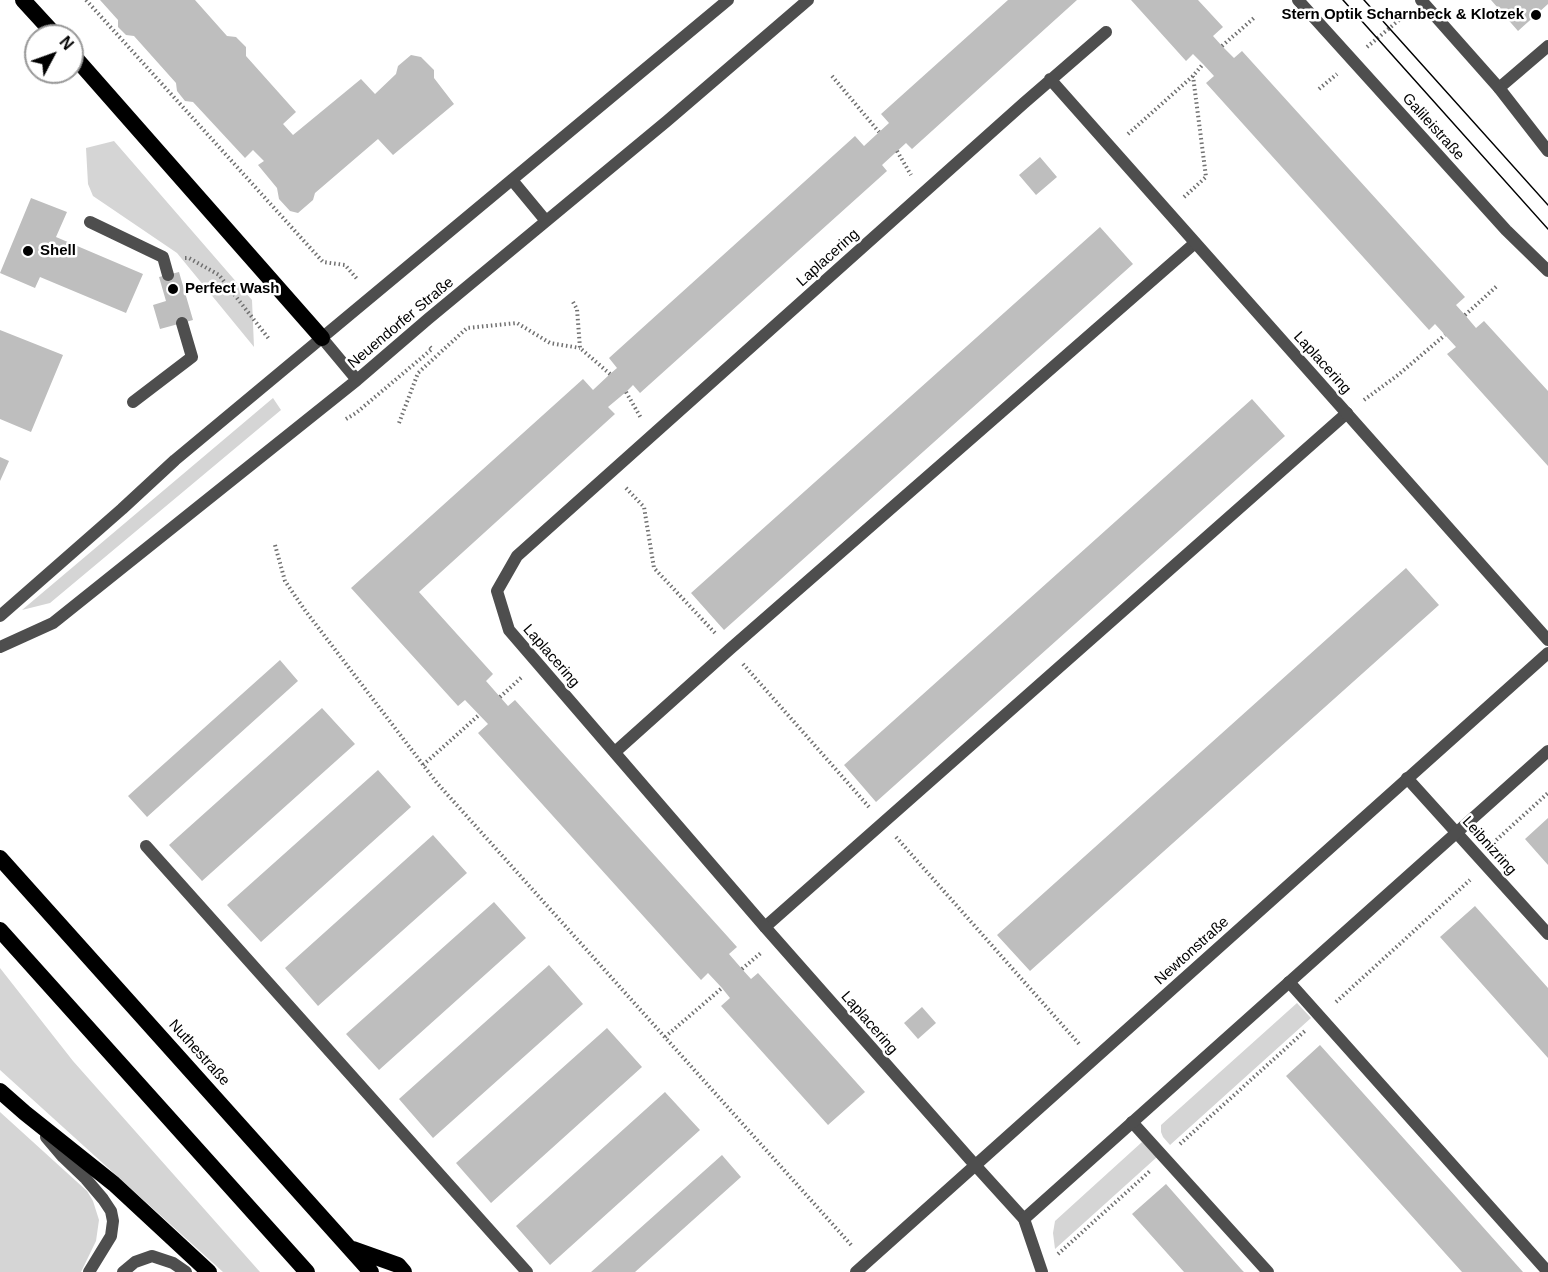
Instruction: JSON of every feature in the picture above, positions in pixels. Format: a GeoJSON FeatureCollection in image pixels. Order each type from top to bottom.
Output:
{"type":"FeatureCollection","features":[{"type":"Feature","properties":{"kind":"highway"},"geometry":{"type":"LineString","coordinates":[[23,0],[45,24]]}},
{"type":"Feature","properties":{"kind":"highway"},"geometry":{"type":"LineString","coordinates":[[84,68],[322,338]]}},
{"type":"Feature","properties":{"kind":"highway","name":"Nuthestraße"},"geometry":{"type":"LineString","coordinates":[[0,858],[371,1272]]}},
{"type":"Feature","properties":{"kind":"highway"},"geometry":{"type":"LineString","coordinates":[[0,930],[307,1272]]}},
{"type":"Feature","properties":{"kind":"highway"},"geometry":{"type":"LineString","coordinates":[[0,1091],[114,1184],[209,1272]]}},
{"type":"Feature","properties":{"kind":"highway"},"geometry":{"type":"LineString","coordinates":[[350,1248],[398,1265],[404,1272]]}},
{"type":"Feature","properties":{"kind":"street"},"geometry":{"type":"LineString","coordinates":[[0,616],[175,460],[728,0]]}},
{"type":"Feature","properties":{"kind":"street","name":"Neuendorfer Straße"},"geometry":{"type":"LineString","coordinates":[[0,647],[53,623],[357,380],[808,0]]}},
{"type":"Feature","properties":{"kind":"street","name":"Galileistraße"},"geometry":{"type":"LineString","coordinates":[[1298,0],[1506,230],[1548,271]]}},
{"type":"Feature","properties":{"kind":"street"},"geometry":{"type":"LineString","coordinates":[[1421,0],[1499,88],[1548,152]]}},
{"type":"Feature","properties":{"kind":"street","name":"Laplacering"},"geometry":{"type":"LineString","coordinates":[[975,1165],[765,927],[509,630],[497,591],[517,556],[1050,79],[1106,32]]}},
{"type":"Feature","properties":{"kind":"street"},"geometry":{"type":"LineString","coordinates":[[1499,88],[1548,46]]}},
{"type":"Feature","properties":{"kind":"street","name":"Laplacering"},"geometry":{"type":"LineString","coordinates":[[1050,79],[1548,640]]}},
{"type":"Feature","properties":{"kind":"street"},"geometry":{"type":"LineString","coordinates":[[512,180],[546,221]]}},
{"type":"Feature","properties":{"kind":"street"},"geometry":{"type":"LineString","coordinates":[[90,222],[163,257],[168,275]]}},
{"type":"Feature","properties":{"kind":"street"},"geometry":{"type":"LineString","coordinates":[[615,753],[730,649],[1195,243]]}},
{"type":"Feature","properties":{"kind":"street"},"geometry":{"type":"LineString","coordinates":[[133,402],[192,357],[182,323]]}},
{"type":"Feature","properties":{"kind":"street"},"geometry":{"type":"LineString","coordinates":[[322,338],[357,380]]}},
{"type":"Feature","properties":{"kind":"street"},"geometry":{"type":"LineString","coordinates":[[765,927],[1347,413]]}},
{"type":"Feature","properties":{"kind":"street","name":"Newtonstraße"},"geometry":{"type":"LineString","coordinates":[[856,1272],[1548,652]]}},
{"type":"Feature","properties":{"kind":"street"},"geometry":{"type":"LineString","coordinates":[[1024,1219],[1548,751]]}},
{"type":"Feature","properties":{"kind":"street","name":"Leibnizring"},"geometry":{"type":"LineString","coordinates":[[1407,778],[1548,934]]}},
{"type":"Feature","properties":{"kind":"street"},"geometry":{"type":"LineString","coordinates":[[146,846],[526,1272]]}},
{"type":"Feature","properties":{"kind":"street"},"geometry":{"type":"LineString","coordinates":[[1289,982],[1548,1272]]}},
{"type":"Feature","properties":{"kind":"street"},"geometry":{"type":"LineString","coordinates":[[25,1113],[63,1157],[86,1179],[111,1211],[113,1221],[111,1236],[89,1272]]}},
{"type":"Feature","properties":{"kind":"street"},"geometry":{"type":"LineString","coordinates":[[1132,1122],[1268,1272]]}},
{"type":"Feature","properties":{"kind":"street"},"geometry":{"type":"LineString","coordinates":[[975,1165],[1024,1219],[1042,1271]]}},
{"type":"Feature","properties":{"kind":"street"},"geometry":{"type":"LineString","coordinates":[[123,1272],[135,1262],[152,1256],[173,1263],[186,1272]]}},
{"type":"Feature","properties":{"kind":"path"},"geometry":{"type":"LineString","coordinates":[[86,0],[323,262],[345,265]]}},
{"type":"Feature","properties":{"kind":"path"},"geometry":{"type":"LineString","coordinates":[[1222,46],[1254,18]]}},
{"type":"Feature","properties":{"kind":"path"},"geometry":{"type":"LineString","coordinates":[[1112,149],[1193,76],[1203,64]]}},
{"type":"Feature","properties":{"kind":"path"},"geometry":{"type":"LineString","coordinates":[[832,76],[879,132]]}},
{"type":"Feature","properties":{"kind":"path"},"geometry":{"type":"LineString","coordinates":[[1168,211],[1206,177],[1193,76]]}},
{"type":"Feature","properties":{"kind":"path"},"geometry":{"type":"LineString","coordinates":[[897,151],[911,176]]}},
{"type":"Feature","properties":{"kind":"path"},"geometry":{"type":"LineString","coordinates":[[163,257],[189,258],[219,275],[269,339]]}},
{"type":"Feature","properties":{"kind":"path"},"geometry":{"type":"LineString","coordinates":[[1465,315],[1497,286]]}},
{"type":"Feature","properties":{"kind":"path"},"geometry":{"type":"LineString","coordinates":[[573,302],[577,309],[580,348]]}},
{"type":"Feature","properties":{"kind":"path"},"geometry":{"type":"LineString","coordinates":[[399,423],[418,373],[467,328],[517,323],[549,343],[580,348],[610,374]]}},
{"type":"Feature","properties":{"kind":"path"},"geometry":{"type":"LineString","coordinates":[[1347,413],[1398,375],[1445,334]]}},
{"type":"Feature","properties":{"kind":"path"},"geometry":{"type":"LineString","coordinates":[[432,349],[437,355]]}},
{"type":"Feature","properties":{"kind":"path"},"geometry":{"type":"LineString","coordinates":[[626,392],[641,418]]}},
{"type":"Feature","properties":{"kind":"path"},"geometry":{"type":"LineString","coordinates":[[611,471],[644,507],[654,568],[730,649],[1093,1060]]}},
{"type":"Feature","properties":{"kind":"path"},"geometry":{"type":"LineString","coordinates":[[275,544],[285,581],[437,783],[866,1263]]}},
{"type":"Feature","properties":{"kind":"path"},"geometry":{"type":"LineString","coordinates":[[500,697],[523,677]]}},
{"type":"Feature","properties":{"kind":"path"},"geometry":{"type":"LineString","coordinates":[[423,765],[479,715]]}},
{"type":"Feature","properties":{"kind":"path"},"geometry":{"type":"LineString","coordinates":[[1042,1271],[1320,1017],[1482,861],[1548,793]]}},
{"type":"Feature","properties":{"kind":"path"},"geometry":{"type":"LineString","coordinates":[[742,969],[764,949]]}},
{"type":"Feature","properties":{"kind":"path"},"geometry":{"type":"LineString","coordinates":[[665,1037],[722,988]]}},
{"type":"Feature","properties":{"kind":"shaded area"},"geometry":{"type":"Polygon","coordinates":[[[114,141],[252,300],[254,347],[177,253],[93,196],[88,184],[86,148],[114,141]]]}},
{"type":"Feature","properties":{"kind":"shaded area"},"geometry":{"type":"Polygon","coordinates":[[[273,398],[281,410],[50,603],[22,610],[273,398]]]}},
{"type":"Feature","properties":{"kind":"shaded area"},"geometry":{"type":"Polygon","coordinates":[[[0,968],[73,1061],[260,1272],[223,1272],[0,1070],[0,968]]]}},
{"type":"Feature","properties":{"kind":"shaded area"},"geometry":{"type":"Polygon","coordinates":[[[1297,1003],[1311,1018],[1170,1145],[1163,1137],[1161,1125],[1297,1003]]]}},
{"type":"Feature","properties":{"kind":"shaded area"},"geometry":{"type":"Polygon","coordinates":[[[0,1112],[87,1191],[93,1201],[99,1220],[96,1241],[81,1272],[0,1272],[0,1112]]]}},
{"type":"Feature","properties":{"kind":"shaded area"},"geometry":{"type":"Polygon","coordinates":[[[1142,1142],[1157,1157],[1055,1249],[1053,1233],[1055,1221],[1142,1142]]]}},
{"type":"Feature","properties":{"kind":"building"},"geometry":{"type":"Polygon","coordinates":[[[100,0],[195,0],[227,36],[236,37],[246,47],[246,56],[296,112],[283,124],[293,135],[361,79],[375,94],[396,74],[398,66],[411,55],[421,57],[434,70],[434,78],[454,104],[393,155],[378,139],[315,193],[313,200],[298,213],[290,211],[279,199],[277,188],[258,165],[264,161],[253,150],[245,158],[193,102],[185,101],[177,91],[176,83],[134,36],[126,35],[118,27],[118,20],[100,0]]]}},
{"type":"Feature","properties":{"kind":"building"},"geometry":{"type":"Polygon","coordinates":[[[1008,0],[1077,0],[912,149],[906,143],[882,165],[887,171],[640,393],[633,385],[608,407],[615,414],[419,592],[493,674],[486,681],[508,706],[515,700],[737,947],[729,954],[742,969],[751,979],[758,973],[865,1092],[828,1125],[721,1006],[730,998],[722,988],[708,973],[701,980],[478,733],[488,724],[465,700],[458,706],[351,588],[583,379],[593,390],[617,368],[609,358],[855,136],[864,146],[889,123],[881,114],[1008,0]]]}},
{"type":"Feature","properties":{"kind":"building"},"geometry":{"type":"Polygon","coordinates":[[[1131,0],[1198,0],[1223,27],[1213,36],[1234,58],[1242,51],[1465,297],[1456,305],[1476,328],[1484,321],[1548,391],[1548,466],[1447,354],[1456,347],[1435,324],[1429,330],[1206,83],[1214,76],[1193,54],[1186,61],[1131,0]]]}},
{"type":"Feature","properties":{"kind":"building"},"geometry":{"type":"Polygon","coordinates":[[[1491,0],[1548,0],[1548,4],[1518,31],[1491,0]]]}},
{"type":"Feature","properties":{"kind":"building"},"geometry":{"type":"Polygon","coordinates":[[[1040,157],[1057,177],[1036,195],[1019,175],[1040,157]]]}},
{"type":"Feature","properties":{"kind":"building"},"geometry":{"type":"Polygon","coordinates":[[[31,198],[67,212],[56,237],[143,274],[126,313],[40,277],[35,288],[0,273],[31,198]]]}},
{"type":"Feature","properties":{"kind":"building"},"geometry":{"type":"Polygon","coordinates":[[[1100,227],[1133,264],[724,630],[691,593],[1100,227]]]}},
{"type":"Feature","properties":{"kind":"building","name":"Perfect Wash"},"geometry":{"type":"Polygon","coordinates":[[[179,272],[193,320],[160,329],[153,305],[166,301],[159,277],[179,272]]]}},
{"type":"Feature","properties":{"kind":"building"},"geometry":{"type":"Polygon","coordinates":[[[0,330],[63,355],[31,432],[0,419],[0,330]]]}},
{"type":"Feature","properties":{"kind":"building"},"geometry":{"type":"Polygon","coordinates":[[[1252,399],[1285,436],[876,802],[844,765],[1252,399]]]}},
{"type":"Feature","properties":{"kind":"building"},"geometry":{"type":"Polygon","coordinates":[[[0,457],[9,461],[0,481],[0,457]]]}},
{"type":"Feature","properties":{"kind":"building"},"geometry":{"type":"Polygon","coordinates":[[[1406,568],[1439,605],[1030,971],[997,935],[1406,568]]]}},
{"type":"Feature","properties":{"kind":"building"},"geometry":{"type":"Polygon","coordinates":[[[280,660],[298,681],[147,817],[128,796],[280,660]]]}},
{"type":"Feature","properties":{"kind":"building"},"geometry":{"type":"Polygon","coordinates":[[[322,708],[355,744],[202,881],[169,845],[322,708]]]}},
{"type":"Feature","properties":{"kind":"building"},"geometry":{"type":"Polygon","coordinates":[[[378,770],[411,807],[261,942],[227,905],[378,770]]]}},
{"type":"Feature","properties":{"kind":"building"},"geometry":{"type":"Polygon","coordinates":[[[1548,818],[1548,865],[1525,839],[1548,818]]]}},
{"type":"Feature","properties":{"kind":"building"},"geometry":{"type":"Polygon","coordinates":[[[433,835],[467,873],[318,1006],[285,968],[433,835]]]}},
{"type":"Feature","properties":{"kind":"building"},"geometry":{"type":"Polygon","coordinates":[[[494,902],[526,938],[379,1070],[346,1034],[494,902]]]}},
{"type":"Feature","properties":{"kind":"building"},"geometry":{"type":"Polygon","coordinates":[[[1475,906],[1548,988],[1548,1058],[1440,937],[1475,906]]]}},
{"type":"Feature","properties":{"kind":"building"},"geometry":{"type":"Polygon","coordinates":[[[549,965],[583,1004],[433,1138],[399,1099],[549,965]]]}},
{"type":"Feature","properties":{"kind":"building"},"geometry":{"type":"Polygon","coordinates":[[[922,1007],[936,1023],[918,1039],[904,1023],[922,1007]]]}},
{"type":"Feature","properties":{"kind":"building"},"geometry":{"type":"Polygon","coordinates":[[[607,1028],[642,1067],[491,1203],[456,1163],[607,1028]]]}},
{"type":"Feature","properties":{"kind":"building"},"geometry":{"type":"Polygon","coordinates":[[[1320,1045],[1523,1272],[1462,1272],[1286,1076],[1320,1045]]]}},
{"type":"Feature","properties":{"kind":"building"},"geometry":{"type":"Polygon","coordinates":[[[665,1092],[700,1130],[550,1265],[516,1226],[665,1092]]]}},
{"type":"Feature","properties":{"kind":"building"},"geometry":{"type":"Polygon","coordinates":[[[722,1155],[741,1177],[635,1272],[591,1272],[722,1155]]]}},
{"type":"Feature","properties":{"kind":"building"},"geometry":{"type":"Polygon","coordinates":[[[1166,1184],[1244,1272],[1184,1272],[1132,1214],[1166,1184]]]}},
{"type":"Feature","properties":{"kind":"tram line"},"geometry":{"type":"LineString","coordinates":[[1343,0],[1548,229]]}},
{"type":"Feature","properties":{"kind":"tram line"},"geometry":{"type":"LineString","coordinates":[[1364,0],[1548,205]]}},
{"type":"Feature","properties":{"kind":"place","name":"Stern Optik Scharnbeck & Klotzek"},"geometry":{"type":"Point","coordinates":[1536,15]}},
{"type":"Feature","properties":{"kind":"place","name":"Shell"},"geometry":{"type":"Point","coordinates":[28,251]}},
{"type":"Feature","properties":{"kind":"place","name":"Perfect Wash"},"geometry":{"type":"Point","coordinates":[173,289]}}]}
